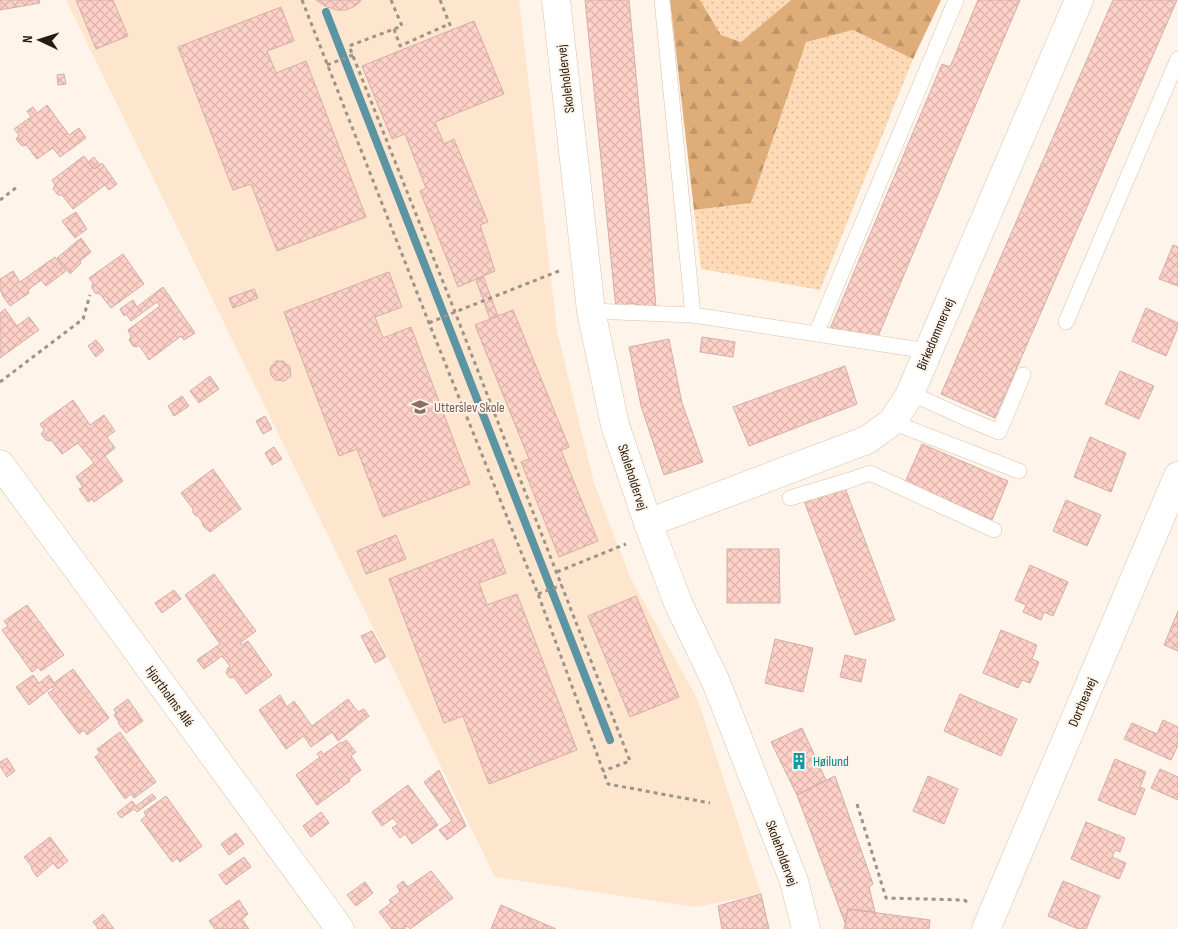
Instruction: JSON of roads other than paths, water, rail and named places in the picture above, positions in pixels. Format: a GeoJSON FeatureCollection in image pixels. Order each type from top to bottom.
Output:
{"type":"FeatureCollection","features":[{"type":"Feature","properties":{"kind":"street","name":"Skoleholdervej"},"geometry":{"type":"LineString","coordinates":[[556,0],[591,311],[615,424],[650,528],[678,603],[716,682],[794,880],[806,929]]}},
{"type":"Feature","properties":{"kind":"street","name":"Birkedommervej"},"geometry":{"type":"LineString","coordinates":[[650,528],[867,440],[892,422],[910,393],[1079,0]]}},
{"type":"Feature","properties":{"kind":"street","name":"Hjortholms Allé"},"geometry":{"type":"LineString","coordinates":[[0,464],[340,929]]}},
{"type":"Feature","properties":{"kind":"street","name":"Dortheavej"},"geometry":{"type":"LineString","coordinates":[[989,922],[1178,476]]}},
{"type":"Feature","properties":{"kind":"lane"},"geometry":{"type":"LineString","coordinates":[[662,0],[693,315]]}},
{"type":"Feature","properties":{"kind":"lane"},"geometry":{"type":"LineString","coordinates":[[816,334],[956,0]]}},
{"type":"Feature","properties":{"kind":"lane"},"geometry":{"type":"LineString","coordinates":[[1066,322],[1178,59]]}},
{"type":"Feature","properties":{"kind":"lane"},"geometry":{"type":"LineString","coordinates":[[591,311],[693,315],[928,351]]}},
{"type":"Feature","properties":{"kind":"lane"},"geometry":{"type":"LineString","coordinates":[[910,393],[999,432],[1023,375]]}},
{"type":"Feature","properties":{"kind":"lane"},"geometry":{"type":"LineString","coordinates":[[892,422],[1019,471]]}},
{"type":"Feature","properties":{"kind":"lane"},"geometry":{"type":"LineString","coordinates":[[790,498],[870,473],[994,530]]}},
{"type":"Feature","properties":{"kind":"waterway"},"geometry":{"type":"LineString","coordinates":[[326,12],[610,740]]}},
{"type":"Feature","properties":{"kind":"place","name":"Utterslev Skole"},"geometry":{"type":"Point","coordinates":[420,407]}},
{"type":"Feature","properties":{"kind":"place","name":"Høilund"},"geometry":{"type":"Point","coordinates":[799,761]}}]}
